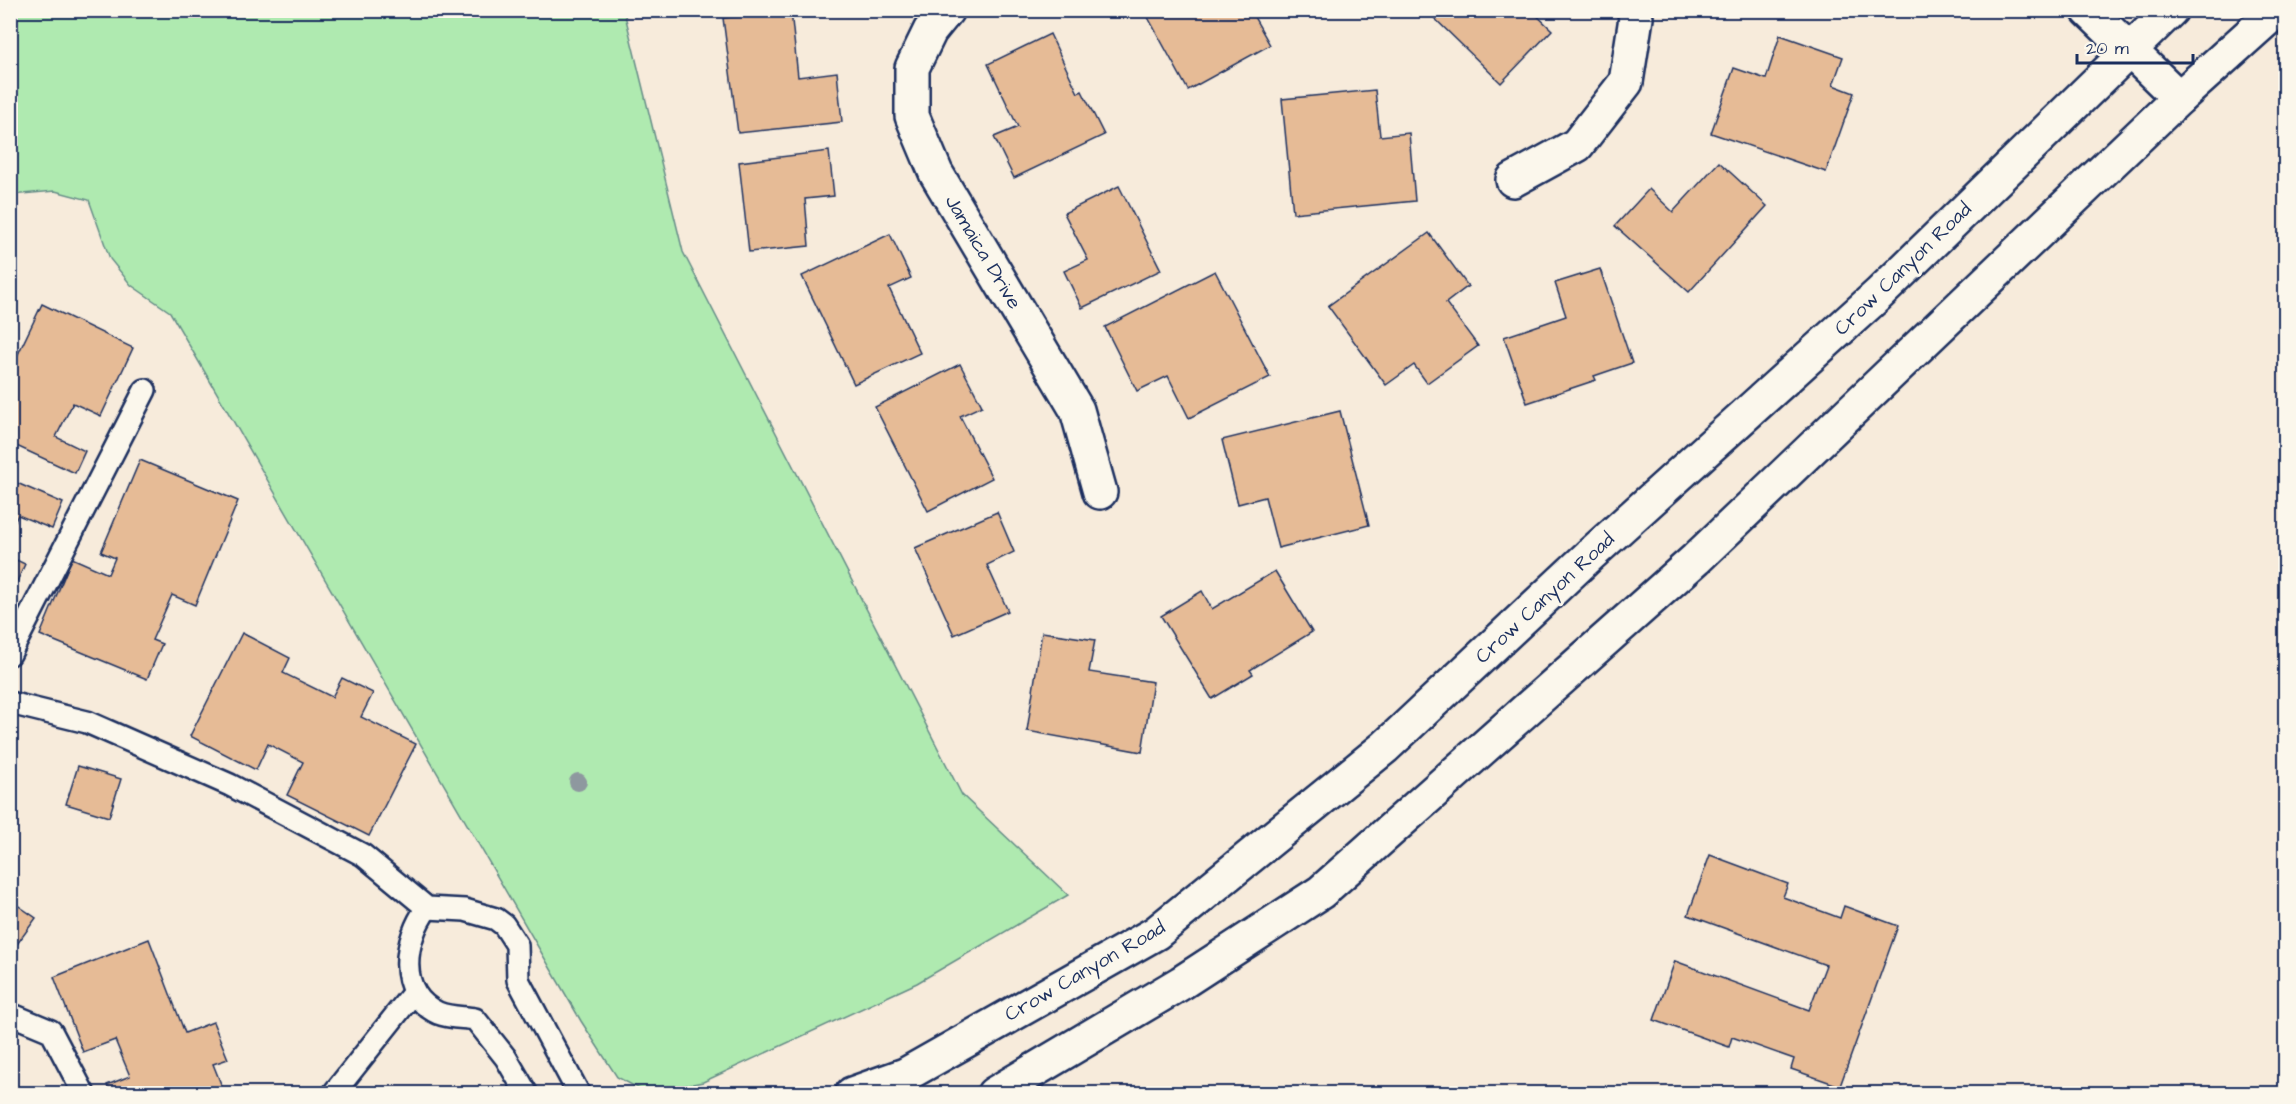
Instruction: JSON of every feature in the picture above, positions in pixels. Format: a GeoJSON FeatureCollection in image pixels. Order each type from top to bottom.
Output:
{"type":"FeatureCollection","features":[{"type":"Feature","properties":{"kind":"main road","name":"Jamaica Drive"},"geometry":{"type":"LineString","coordinates":[[947,10],[930,31],[912,68],[912,116],[936,174],[1077,410],[1100,492]]}},
{"type":"Feature","properties":{"kind":"main road"},"geometry":{"type":"LineString","coordinates":[[1513,180],[1577,145],[1626,82],[1636,18],[1634,10]]}},
{"type":"Feature","properties":{"kind":"main road"},"geometry":{"type":"LineString","coordinates":[[2088,10],[2179,98]]}},
{"type":"Feature","properties":{"kind":"main road","name":"Crow Canyon Road"},"geometry":{"type":"LineString","coordinates":[[852,1094],[905,1074],[1156,933],[1385,747],[1590,555],[1879,294],[2171,10]]}},
{"type":"Feature","properties":{"kind":"main road"},"geometry":{"type":"LineString","coordinates":[[994,1094],[1181,983],[1321,892],[1696,560],[2179,98],[2277,10]]}},
{"type":"Feature","properties":{"kind":"lane"},"geometry":{"type":"LineString","coordinates":[[10,654],[145,390]]}},
{"type":"Feature","properties":{"kind":"lane"},"geometry":{"type":"LineString","coordinates":[[10,703],[87,722],[230,785],[363,855],[428,908],[478,912],[496,919],[508,930],[518,945],[518,980],[579,1094]]}},
{"type":"Feature","properties":{"kind":"lane"},"geometry":{"type":"LineString","coordinates":[[428,908],[415,926],[409,940],[407,959],[414,992],[425,1005],[438,1013],[475,1019],[506,1058],[527,1094]]}},
{"type":"Feature","properties":{"kind":"lane"},"geometry":{"type":"LineString","coordinates":[[333,1094],[414,992]]}},
{"type":"Feature","properties":{"kind":"lane"},"geometry":{"type":"LineString","coordinates":[[10,1019],[15,1016],[51,1031],[84,1094]]}},
{"type":"Feature","properties":{"kind":"green space"},"geometry":{"type":"Polygon","coordinates":[[[11,10],[624,11],[683,252],[962,795],[1068,895],[917,983],[703,1082],[647,1093],[617,1077],[581,1021],[170,312],[131,285],[110,259],[89,200],[55,191],[11,195],[11,10]]]}},
{"type":"Feature","properties":{"kind":"building"},"geometry":{"type":"Polygon","coordinates":[[[1144,10],[1263,10],[1253,15],[1270,45],[1188,90],[1144,10]]]}},
{"type":"Feature","properties":{"kind":"building"},"geometry":{"type":"Polygon","coordinates":[[[1426,10],[1531,10],[1552,30],[1501,83],[1426,10]]]}},
{"type":"Feature","properties":{"kind":"building"},"geometry":{"type":"Polygon","coordinates":[[[791,11],[798,77],[837,72],[842,122],[738,133],[723,18],[791,11]]]}},
{"type":"Feature","properties":{"kind":"building"},"geometry":{"type":"Polygon","coordinates":[[[1050,34],[1078,93],[1082,91],[1104,135],[1014,178],[994,137],[1018,127],[988,64],[1050,34]]]}},
{"type":"Feature","properties":{"kind":"building"},"geometry":{"type":"Polygon","coordinates":[[[1780,35],[1843,57],[1833,85],[1854,93],[1826,172],[1711,133],[1734,68],[1766,79],[1780,35]]]}},
{"type":"Feature","properties":{"kind":"building"},"geometry":{"type":"Polygon","coordinates":[[[1375,90],[1380,136],[1409,133],[1415,201],[1293,213],[1282,99],[1375,90]]]}},
{"type":"Feature","properties":{"kind":"building"},"geometry":{"type":"Polygon","coordinates":[[[829,151],[834,196],[805,199],[809,246],[749,252],[739,162],[829,151]]]}},
{"type":"Feature","properties":{"kind":"building"},"geometry":{"type":"Polygon","coordinates":[[[1719,162],[1767,206],[1689,292],[1615,226],[1649,189],[1673,212],[1719,162]]]}},
{"type":"Feature","properties":{"kind":"building"},"geometry":{"type":"Polygon","coordinates":[[[1119,186],[1161,270],[1082,308],[1064,271],[1088,260],[1064,213],[1119,186]]]}},
{"type":"Feature","properties":{"kind":"building"},"geometry":{"type":"Polygon","coordinates":[[[1429,233],[1468,286],[1446,303],[1478,346],[1427,383],[1414,365],[1386,385],[1328,306],[1429,233]]]}},
{"type":"Feature","properties":{"kind":"building"},"geometry":{"type":"Polygon","coordinates":[[[890,234],[911,278],[889,288],[920,353],[854,384],[802,276],[890,234]]]}},
{"type":"Feature","properties":{"kind":"building"},"geometry":{"type":"Polygon","coordinates":[[[1600,269],[1632,363],[1594,376],[1596,380],[1527,403],[1504,337],[1566,316],[1555,283],[1600,269]]]}},
{"type":"Feature","properties":{"kind":"building"},"geometry":{"type":"Polygon","coordinates":[[[1215,271],[1270,377],[1189,418],[1168,376],[1137,391],[1105,327],[1215,271]]]}},
{"type":"Feature","properties":{"kind":"building"},"geometry":{"type":"Polygon","coordinates":[[[42,304],[133,348],[101,416],[73,403],[56,437],[85,451],[75,473],[10,443],[10,371],[42,304]]]}},
{"type":"Feature","properties":{"kind":"building"},"geometry":{"type":"Polygon","coordinates":[[[960,364],[982,406],[960,416],[992,478],[928,511],[875,407],[960,364]]]}},
{"type":"Feature","properties":{"kind":"building"},"geometry":{"type":"Polygon","coordinates":[[[1340,411],[1369,525],[1278,548],[1265,497],[1238,504],[1222,440],[1340,411]]]}},
{"type":"Feature","properties":{"kind":"building"},"geometry":{"type":"Polygon","coordinates":[[[140,460],[238,501],[195,605],[172,595],[152,640],[162,644],[147,679],[40,635],[72,558],[108,574],[115,558],[101,552],[140,460]]]}},
{"type":"Feature","properties":{"kind":"building"},"geometry":{"type":"Polygon","coordinates":[[[10,480],[63,503],[52,529],[18,515],[10,531],[10,480]]]}},
{"type":"Feature","properties":{"kind":"building"},"geometry":{"type":"Polygon","coordinates":[[[997,512],[1014,552],[987,565],[1008,611],[954,635],[915,548],[997,512]]]}},
{"type":"Feature","properties":{"kind":"building"},"geometry":{"type":"Polygon","coordinates":[[[10,557],[25,564],[10,597],[10,557]]]}},
{"type":"Feature","properties":{"kind":"building"},"geometry":{"type":"Polygon","coordinates":[[[1275,571],[1312,632],[1250,670],[1253,674],[1212,699],[1161,616],[1202,591],[1212,609],[1275,571]]]}},
{"type":"Feature","properties":{"kind":"building"},"geometry":{"type":"Polygon","coordinates":[[[1042,632],[1095,640],[1089,672],[1153,682],[1142,752],[1027,731],[1042,632]]]}},
{"type":"Feature","properties":{"kind":"building"},"geometry":{"type":"Polygon","coordinates":[[[242,633],[290,658],[283,673],[332,697],[342,678],[373,693],[361,717],[416,744],[369,836],[287,795],[303,762],[268,744],[256,770],[190,736],[242,633]]]}},
{"type":"Feature","properties":{"kind":"building"},"geometry":{"type":"Polygon","coordinates":[[[78,766],[121,779],[109,817],[66,804],[78,766]]]}},
{"type":"Feature","properties":{"kind":"building"},"geometry":{"type":"Polygon","coordinates":[[[1710,855],[1788,884],[1783,897],[1840,918],[1844,906],[1898,926],[1840,1086],[1791,1069],[1794,1059],[1732,1037],[1729,1047],[1654,1020],[1675,961],[1809,1010],[1826,965],[1688,915],[1710,855]]]}},
{"type":"Feature","properties":{"kind":"building"},"geometry":{"type":"Polygon","coordinates":[[[10,900],[36,918],[10,954],[10,900]]]}},
{"type":"Feature","properties":{"kind":"building"},"geometry":{"type":"Polygon","coordinates":[[[149,939],[185,1033],[213,1022],[228,1059],[213,1064],[225,1094],[110,1094],[107,1085],[130,1076],[115,1040],[83,1052],[54,977],[149,939]]]}}]}
